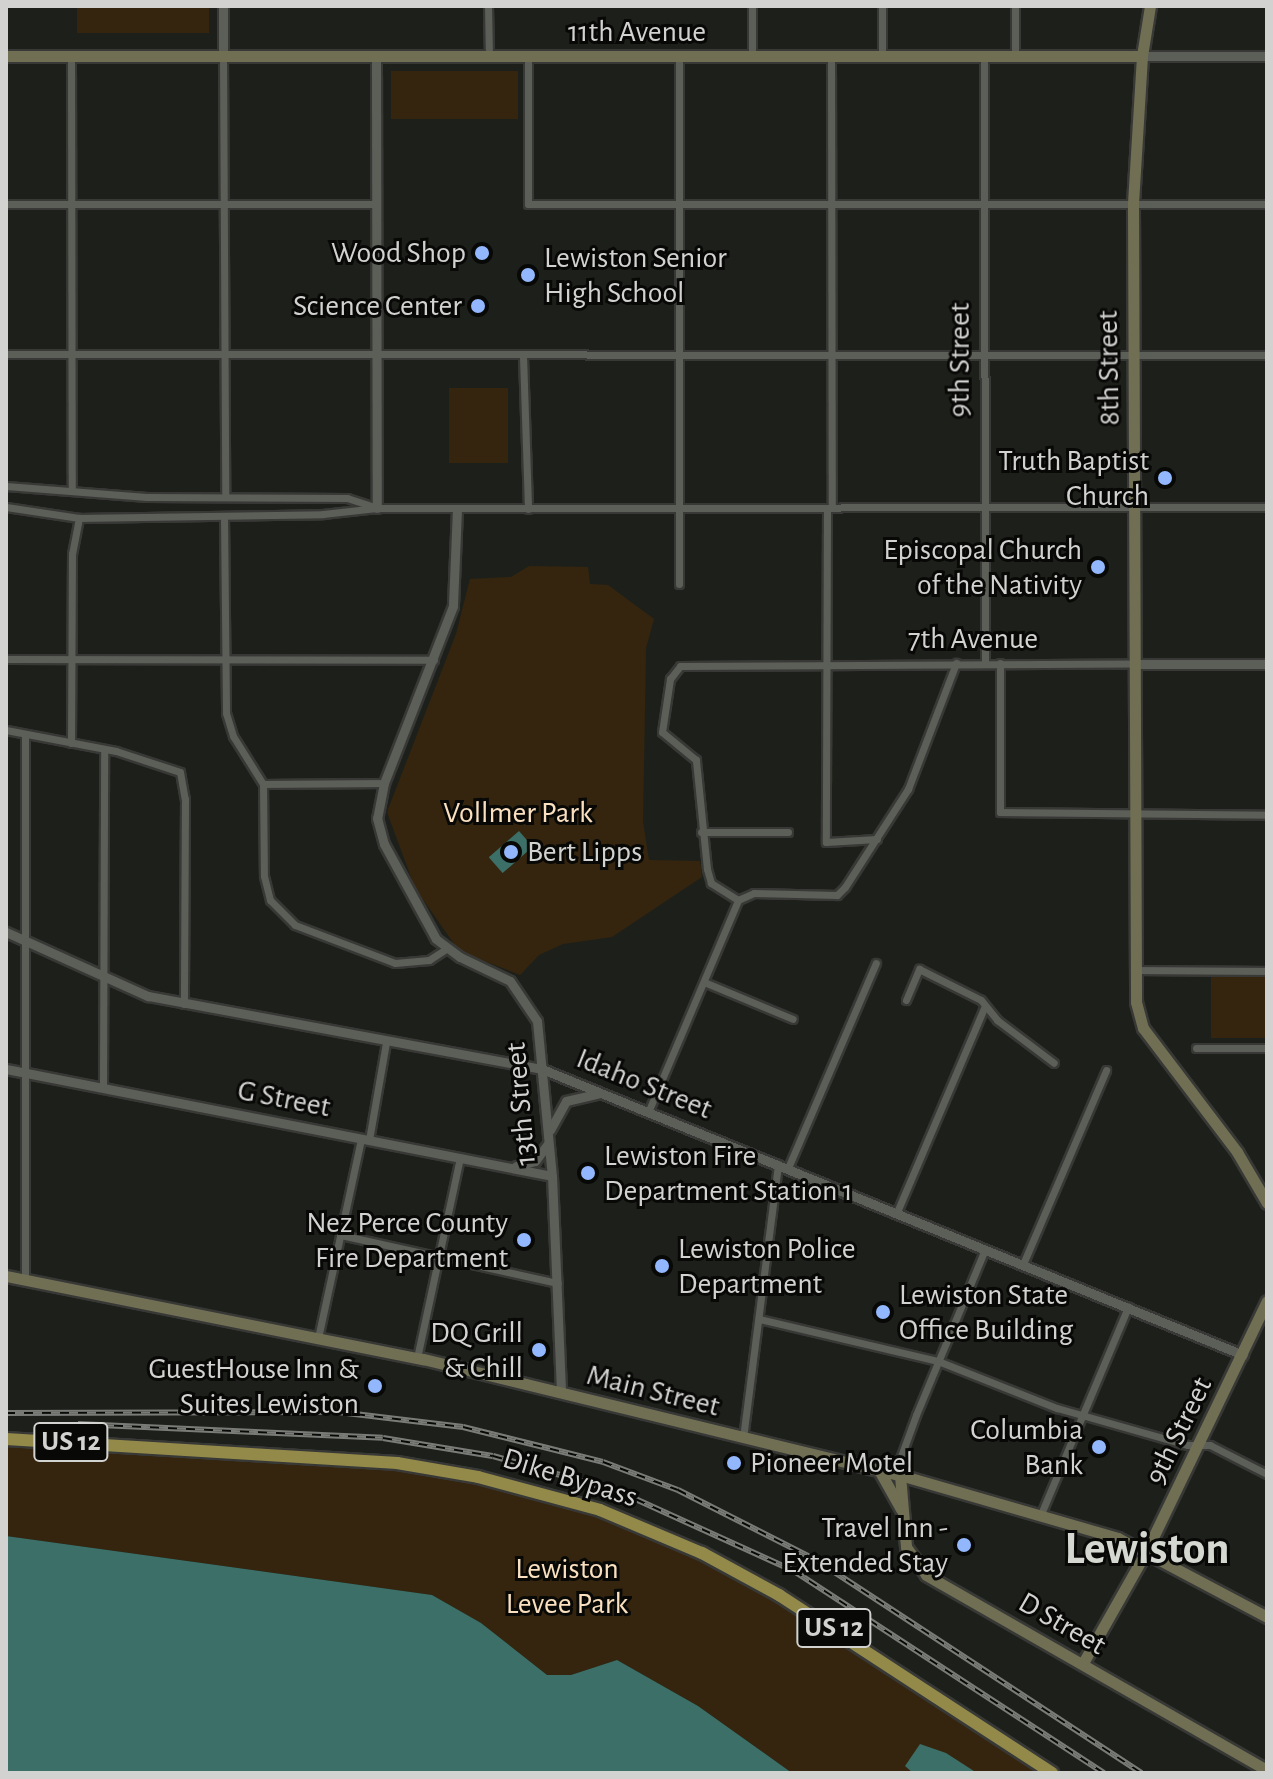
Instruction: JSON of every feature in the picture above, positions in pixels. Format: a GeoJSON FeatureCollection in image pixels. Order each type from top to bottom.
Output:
{"type":"FeatureCollection","features":[{"type":"Feature","properties":{"kind":"highway","name":"Dike Bypass"},"geometry":{"type":"LineString","coordinates":[[6,1439],[383,1461],[478,1477],[600,1510],[702,1553],[779,1595],[1052,1773]]}},
{"type":"Feature","properties":{"kind":"main road","name":"8th Street"},"geometry":{"type":"LineString","coordinates":[[1150,6],[1142,56],[1133,204],[1138,664],[1136,970],[1143,1028],[1237,1152],[1267,1203]]}},
{"type":"Feature","properties":{"kind":"main road","name":"11th Avenue"},"geometry":{"type":"LineString","coordinates":[[6,56],[1142,56]]}},
{"type":"Feature","properties":{"kind":"main road","name":"Main Street"},"geometry":{"type":"LineString","coordinates":[[6,1276],[417,1358],[900,1475],[1041,1514],[1147,1550],[1267,1617]]}},
{"type":"Feature","properties":{"kind":"main road","name":"9th Street"},"geometry":{"type":"LineString","coordinates":[[1083,1663],[1147,1550],[1267,1301]]}},
{"type":"Feature","properties":{"kind":"main road"},"geometry":{"type":"LineString","coordinates":[[878,1470],[901,1509]]}},
{"type":"Feature","properties":{"kind":"main road","name":"D Street"},"geometry":{"type":"LineString","coordinates":[[900,1475],[906,1547],[926,1575],[1267,1770]]}},
{"type":"Feature","properties":{"kind":"main road"},"geometry":{"type":"LineString","coordinates":[[904,1495],[918,1489],[958,1491]]}},
{"type":"Feature","properties":{"kind":"street"},"geometry":{"type":"LineString","coordinates":[[223,6],[225,497]]}},
{"type":"Feature","properties":{"kind":"street"},"geometry":{"type":"LineString","coordinates":[[488,6],[489,56]]}},
{"type":"Feature","properties":{"kind":"street"},"geometry":{"type":"LineString","coordinates":[[752,6],[752,56]]}},
{"type":"Feature","properties":{"kind":"street"},"geometry":{"type":"LineString","coordinates":[[882,6],[882,56]]}},
{"type":"Feature","properties":{"kind":"street"},"geometry":{"type":"LineString","coordinates":[[1015,6],[1015,56]]}},
{"type":"Feature","properties":{"kind":"street"},"geometry":{"type":"LineString","coordinates":[[71,56],[75,204],[72,491]]}},
{"type":"Feature","properties":{"kind":"street"},"geometry":{"type":"LineString","coordinates":[[376,56],[377,508]]}},
{"type":"Feature","properties":{"kind":"street"},"geometry":{"type":"LineString","coordinates":[[528,56],[528,204],[1267,204]]}},
{"type":"Feature","properties":{"kind":"street"},"geometry":{"type":"LineString","coordinates":[[679,56],[679,584]]}},
{"type":"Feature","properties":{"kind":"street"},"geometry":{"type":"LineString","coordinates":[[831,56],[826,842],[877,839]]}},
{"type":"Feature","properties":{"kind":"street","name":"9th Street"},"geometry":{"type":"LineString","coordinates":[[984,56],[985,663]]}},
{"type":"Feature","properties":{"kind":"street","name":"11th Avenue"},"geometry":{"type":"LineString","coordinates":[[1142,56],[1267,56]]}},
{"type":"Feature","properties":{"kind":"street"},"geometry":{"type":"LineString","coordinates":[[6,204],[376,204]]}},
{"type":"Feature","properties":{"kind":"street"},"geometry":{"type":"LineString","coordinates":[[6,354],[377,357],[1267,355]]}},
{"type":"Feature","properties":{"kind":"street"},"geometry":{"type":"LineString","coordinates":[[523,356],[528,509]]}},
{"type":"Feature","properties":{"kind":"street"},"geometry":{"type":"LineString","coordinates":[[6,486],[225,497],[347,498],[377,508]]}},
{"type":"Feature","properties":{"kind":"street"},"geometry":{"type":"LineString","coordinates":[[6,507],[79,518],[224,517],[377,508],[1267,507]]}},
{"type":"Feature","properties":{"kind":"street","name":"13th Street"},"geometry":{"type":"LineString","coordinates":[[457,509],[456,594],[434,660],[376,807],[384,844],[427,926],[446,949],[499,975],[519,990],[537,1021],[552,1176],[561,1392]]}},
{"type":"Feature","properties":{"kind":"street"},"geometry":{"type":"LineString","coordinates":[[224,517],[228,724],[263,784],[265,884],[274,907],[285,919],[395,963],[429,960],[446,949]]}},
{"type":"Feature","properties":{"kind":"street"},"geometry":{"type":"LineString","coordinates":[[71,743],[72,554],[79,518]]}},
{"type":"Feature","properties":{"kind":"street"},"geometry":{"type":"LineString","coordinates":[[6,659],[434,660]]}},
{"type":"Feature","properties":{"kind":"street","name":"7th Avenue"},"geometry":{"type":"LineString","coordinates":[[701,832],[699,767],[662,732],[670,679],[680,666],[828,663],[1267,664]]}},
{"type":"Feature","properties":{"kind":"street"},"geometry":{"type":"LineString","coordinates":[[649,1110],[738,900],[754,893],[837,895],[877,839],[916,772],[956,663]]}},
{"type":"Feature","properties":{"kind":"street"},"geometry":{"type":"LineString","coordinates":[[1000,663],[1000,812],[1267,815]]}},
{"type":"Feature","properties":{"kind":"street"},"geometry":{"type":"LineString","coordinates":[[6,730],[104,749],[180,772],[184,1004]]}},
{"type":"Feature","properties":{"kind":"street"},"geometry":{"type":"LineString","coordinates":[[25,734],[25,1279]]}},
{"type":"Feature","properties":{"kind":"street"},"geometry":{"type":"LineString","coordinates":[[103,1088],[104,749]]}},
{"type":"Feature","properties":{"kind":"street"},"geometry":{"type":"LineString","coordinates":[[263,784],[384,783]]}},
{"type":"Feature","properties":{"kind":"street"},"geometry":{"type":"LineString","coordinates":[[738,900],[711,883],[701,832],[788,832]]}},
{"type":"Feature","properties":{"kind":"street","name":"Idaho Street"},"geometry":{"type":"LineString","coordinates":[[6,932],[148,996],[386,1043],[542,1069],[649,1110],[1243,1355]]}},
{"type":"Feature","properties":{"kind":"street"},"geometry":{"type":"LineString","coordinates":[[743,1438],[783,1166],[876,963]]}},
{"type":"Feature","properties":{"kind":"street"},"geometry":{"type":"LineString","coordinates":[[906,1000],[919,969],[973,996],[1054,1063]]}},
{"type":"Feature","properties":{"kind":"street"},"geometry":{"type":"LineString","coordinates":[[1136,970],[1267,971]]}},
{"type":"Feature","properties":{"kind":"street"},"geometry":{"type":"LineString","coordinates":[[704,982],[793,1019]]}},
{"type":"Feature","properties":{"kind":"street"},"geometry":{"type":"LineString","coordinates":[[897,1212],[984,1008]]}},
{"type":"Feature","properties":{"kind":"street"},"geometry":{"type":"LineString","coordinates":[[318,1338],[386,1043]]}},
{"type":"Feature","properties":{"kind":"street"},"geometry":{"type":"LineString","coordinates":[[1196,1048],[1267,1048]]}},
{"type":"Feature","properties":{"kind":"street","name":"G Street"},"geometry":{"type":"LineString","coordinates":[[6,1069],[552,1176]]}},
{"type":"Feature","properties":{"kind":"street"},"geometry":{"type":"LineString","coordinates":[[1023,1264],[1106,1070]]}},
{"type":"Feature","properties":{"kind":"street"},"geometry":{"type":"LineString","coordinates":[[508,1167],[535,1161],[549,1143],[553,1119],[566,1101],[603,1092]]}},
{"type":"Feature","properties":{"kind":"street"},"geometry":{"type":"LineString","coordinates":[[417,1358],[460,1158]]}},
{"type":"Feature","properties":{"kind":"street"},"geometry":{"type":"LineString","coordinates":[[341,1235],[558,1283]]}},
{"type":"Feature","properties":{"kind":"street"},"geometry":{"type":"LineString","coordinates":[[900,1475],[900,1459],[985,1249]]}},
{"type":"Feature","properties":{"kind":"street"},"geometry":{"type":"LineString","coordinates":[[1041,1514],[1128,1307]]}},
{"type":"Feature","properties":{"kind":"street"},"geometry":{"type":"LineString","coordinates":[[759,1319],[938,1361],[1083,1415],[1198,1445],[1210,1445],[1267,1474]]}},
{"type":"Feature","properties":{"kind":"green space"},"geometry":{"type":"Polygon","coordinates":[[[77,6],[209,6],[209,33],[77,33],[77,6]]]}},
{"type":"Feature","properties":{"kind":"green space"},"geometry":{"type":"Polygon","coordinates":[[[391,71],[518,71],[518,119],[391,119],[391,71]]]}},
{"type":"Feature","properties":{"kind":"green space"},"geometry":{"type":"Polygon","coordinates":[[[449,388],[508,388],[508,463],[449,463],[449,388]]]}},
{"type":"Feature","properties":{"kind":"green space","name":"Vollmer Park"},"geometry":{"type":"Polygon","coordinates":[[[529,566],[588,567],[590,584],[608,585],[654,619],[646,648],[643,822],[649,860],[700,861],[702,877],[612,937],[563,944],[539,955],[520,975],[459,951],[415,888],[387,812],[456,634],[470,579],[511,577],[529,566]]]}},
{"type":"Feature","properties":{"kind":"green space"},"geometry":{"type":"Polygon","coordinates":[[[1211,977],[1267,977],[1267,1038],[1211,1038],[1211,977]]]}},
{"type":"Feature","properties":{"kind":"green space","name":"Lewiston Levee Park"},"geometry":{"type":"Polygon","coordinates":[[[6,1439],[325,1454],[521,1488],[702,1553],[1052,1773],[792,1773],[698,1706],[617,1660],[571,1675],[547,1675],[481,1623],[432,1595],[6,1536],[6,1439]]]}},
{"type":"Feature","properties":{"kind":"water","name":"Bert Lipps"},"geometry":{"type":"Polygon","coordinates":[[[519,831],[533,847],[503,873],[489,857],[519,831]]]}},
{"type":"Feature","properties":{"kind":"water"},"geometry":{"type":"Polygon","coordinates":[[[6,1536],[432,1595],[481,1623],[547,1675],[571,1675],[617,1660],[698,1706],[792,1773],[6,1773],[6,1536]]]}},
{"type":"Feature","properties":{"kind":"water"},"geometry":{"type":"Polygon","coordinates":[[[920,1744],[946,1753],[977,1773],[913,1773],[905,1766],[920,1744]]]}},
{"type":"Feature","properties":{"kind":"railway"},"geometry":{"type":"LineString","coordinates":[[6,1413],[338,1412],[463,1427],[603,1462],[678,1490],[816,1560],[1141,1773]]}},
{"type":"Feature","properties":{"kind":"railway"},"geometry":{"type":"LineString","coordinates":[[78,1424],[383,1438],[493,1456],[620,1492],[794,1571],[1104,1773]]}},
{"type":"Feature","properties":{"kind":"place","name":"Wood Shop"},"geometry":{"type":"Point","coordinates":[482,253]}},
{"type":"Feature","properties":{"kind":"place","name":"Lewiston Senior High School"},"geometry":{"type":"Point","coordinates":[528,275]}},
{"type":"Feature","properties":{"kind":"place","name":"Science Center"},"geometry":{"type":"Point","coordinates":[478,306]}},
{"type":"Feature","properties":{"kind":"place","name":"Truth Baptist Church"},"geometry":{"type":"Point","coordinates":[1165,478]}},
{"type":"Feature","properties":{"kind":"place","name":"Episcopal Church of the Nativity"},"geometry":{"type":"Point","coordinates":[1098,567]}},
{"type":"Feature","properties":{"kind":"place","name":"Bert Lipps"},"geometry":{"type":"Point","coordinates":[511,852]}},
{"type":"Feature","properties":{"kind":"place","name":"Lewiston Fire Department Station 1"},"geometry":{"type":"Point","coordinates":[588,1173]}},
{"type":"Feature","properties":{"kind":"place","name":"Nez Perce County Fire Department"},"geometry":{"type":"Point","coordinates":[524,1240]}},
{"type":"Feature","properties":{"kind":"place","name":"Lewiston Police Department"},"geometry":{"type":"Point","coordinates":[662,1266]}},
{"type":"Feature","properties":{"kind":"place","name":"Lewiston State Office Building"},"geometry":{"type":"Point","coordinates":[883,1312]}},
{"type":"Feature","properties":{"kind":"place","name":"DQ Grill & Chill"},"geometry":{"type":"Point","coordinates":[539,1350]}},
{"type":"Feature","properties":{"kind":"place","name":"GuestHouse Inn & Suites Lewiston"},"geometry":{"type":"Point","coordinates":[375,1386]}},
{"type":"Feature","properties":{"kind":"place","name":"Columbia Bank"},"geometry":{"type":"Point","coordinates":[1099,1447]}},
{"type":"Feature","properties":{"kind":"place","name":"Pioneer Motel"},"geometry":{"type":"Point","coordinates":[734,1463]}},
{"type":"Feature","properties":{"kind":"place","name":"Travel Inn - Extended Stay"},"geometry":{"type":"Point","coordinates":[964,1545]}},
{"type":"Feature","properties":{"kind":"district","name":"Lewiston"},"geometry":{"type":"Point","coordinates":[1147,1549]}}]}
